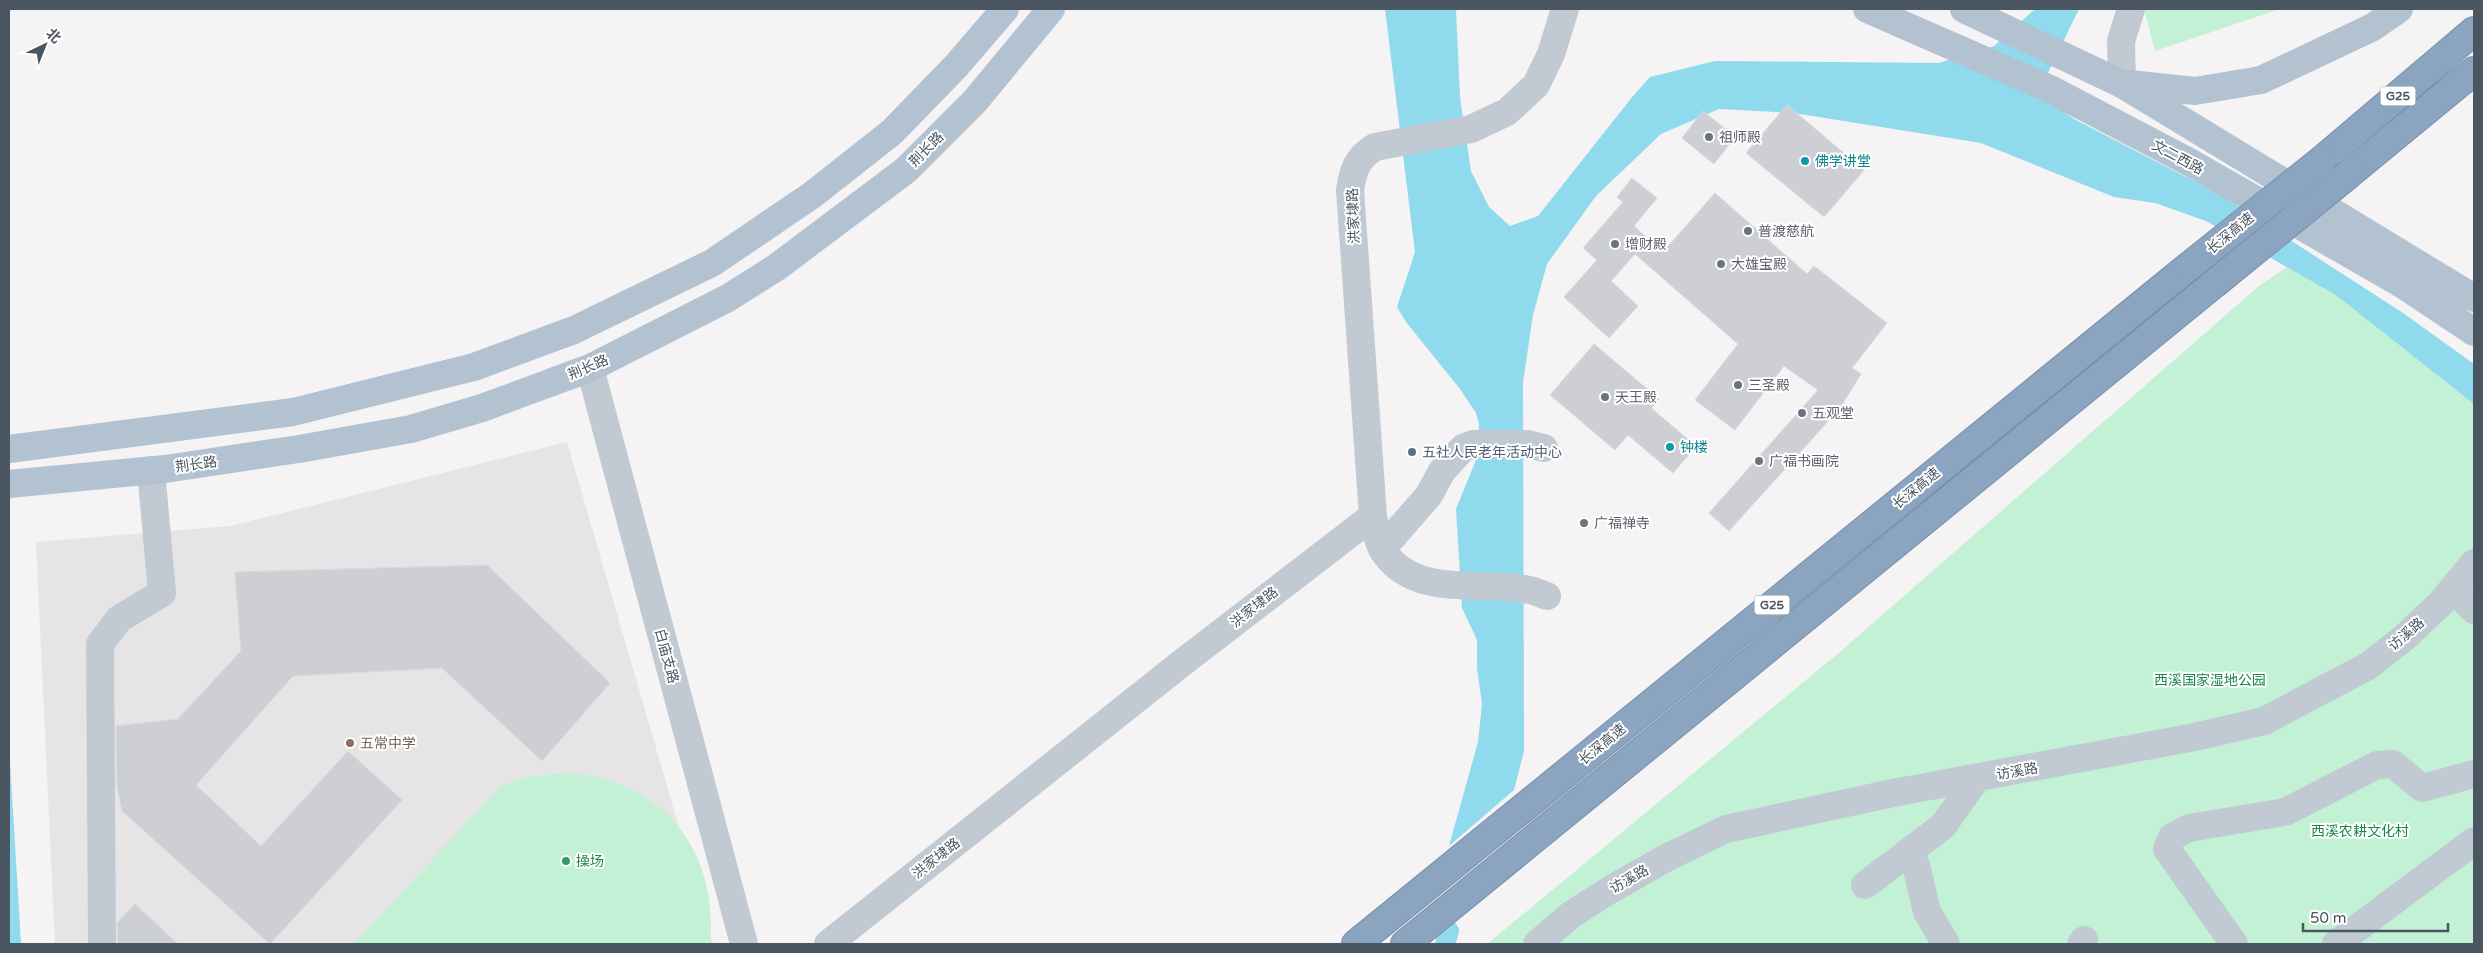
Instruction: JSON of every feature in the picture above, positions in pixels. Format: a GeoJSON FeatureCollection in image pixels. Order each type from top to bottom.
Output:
{"type":"FeatureCollection","features":[{"type":"Feature","properties":{"kind":"highway","name":"长深高速"},"geometry":{"type":"LineString","coordinates":[[1356,944],[2322,160],[2474,31]]}},
{"type":"Feature","properties":{"kind":"highway","name":"G25"},"geometry":{"type":"LineString","coordinates":[[1405,944],[2474,71]]}},
{"type":"Feature","properties":{"kind":"main road"},"geometry":{"type":"LineString","coordinates":[[20,448],[293,412],[474,367],[574,330],[712,263],[812,195],[892,132],[957,65],[1005,9]]}},
{"type":"Feature","properties":{"kind":"main road","name":"荆长路"},"geometry":{"type":"LineString","coordinates":[[21,484],[151,470],[299,449],[411,429],[482,408],[590,368],[744,288],[807,245],[906,170],[975,101],[1052,9]]}},
{"type":"Feature","properties":{"kind":"main road","name":"文二西路"},"geometry":{"type":"LineString","coordinates":[[1867,9],[1952,44],[2050,89],[2191,163],[2393,279],[2474,332]]}},
{"type":"Feature","properties":{"kind":"main road"},"geometry":{"type":"LineString","coordinates":[[1965,9],[2122,84],[2474,298]]}},
{"type":"Feature","properties":{"kind":"main road"},"geometry":{"type":"LineString","coordinates":[[2122,84],[2196,91],[2261,80],[2373,27],[2399,9]]}},
{"type":"Feature","properties":{"kind":"street","name":"洪家埭路"},"geometry":{"type":"LineString","coordinates":[[828,944],[1178,666],[1373,516],[1350,190],[1353,170],[1362,155],[1374,147],[1471,129],[1507,112],[1536,85],[1551,54],[1565,9]]}},
{"type":"Feature","properties":{"kind":"street"},"geometry":{"type":"LineString","coordinates":[[2122,84],[2121,41],[2131,9]]}},
{"type":"Feature","properties":{"kind":"street","name":"白庙支路"},"geometry":{"type":"LineString","coordinates":[[590,368],[744,944]]}},
{"type":"Feature","properties":{"kind":"street"},"geometry":{"type":"LineString","coordinates":[[1382,549],[1429,495],[1442,471],[1463,448],[1473,444],[1536,446]]}},
{"type":"Feature","properties":{"kind":"street"},"geometry":{"type":"LineString","coordinates":[[102,944],[100,644],[120,619],[162,592],[151,470]]}},
{"type":"Feature","properties":{"kind":"street"},"geometry":{"type":"LineString","coordinates":[[1373,516],[1382,549],[1397,566],[1418,577],[1444,585],[1538,593]]}},
{"type":"Feature","properties":{"kind":"street","name":"访溪路"},"geometry":{"type":"LineString","coordinates":[[1539,943],[1572,914],[1610,890],[1666,858],[1726,829],[1893,792],[2195,737],[2264,721],[2368,666],[2405,638],[2474,563]]}},
{"type":"Feature","properties":{"kind":"street"},"geometry":{"type":"LineString","coordinates":[[2453,588],[2474,610]]}},
{"type":"Feature","properties":{"kind":"street"},"geometry":{"type":"LineString","coordinates":[[2234,944],[2166,849],[2172,837],[2188,828],[2285,812],[2377,765],[2393,764],[2422,788],[2474,774]]}},
{"type":"Feature","properties":{"kind":"street"},"geometry":{"type":"LineString","coordinates":[[1865,885],[1943,826],[1977,778]]}},
{"type":"Feature","properties":{"kind":"street"},"geometry":{"type":"LineString","coordinates":[[2336,944],[2474,841]]}},
{"type":"Feature","properties":{"kind":"street"},"geometry":{"type":"LineString","coordinates":[[1906,854],[1916,865],[1927,912],[1946,944]]}},
{"type":"Feature","properties":{"kind":"shaded area","name":"五常中学"},"geometry":{"type":"Polygon","coordinates":[[[567,442],[713,944],[55,944],[36,542],[230,526],[567,442]]]}},
{"type":"Feature","properties":{"kind":"green space"},"geometry":{"type":"Polygon","coordinates":[[[2144,9],[2280,9],[2155,51],[2144,9]]]}},
{"type":"Feature","properties":{"kind":"green space","name":"西溪国家湿地公园"},"geometry":{"type":"Polygon","coordinates":[[[2297,260],[2474,375],[2474,944],[1487,944],[1841,651],[2259,286],[2297,260]]]}},
{"type":"Feature","properties":{"kind":"green space","name":"操场"},"geometry":{"type":"Polygon","coordinates":[[[567,773],[601,778],[631,789],[656,805],[678,826],[694,850],[705,878],[710,910],[710,944],[354,944],[501,786],[522,778],[567,773]]]}},
{"type":"Feature","properties":{"kind":"water"},"geometry":{"type":"Polygon","coordinates":[[[1385,9],[1456,9],[1460,98],[1471,171],[1489,207],[1510,226],[1538,216],[1650,77],[1715,61],[1939,63],[1994,46],[2035,9],[2079,9],[2045,79],[2053,104],[2074,119],[2219,194],[2403,313],[2474,364],[2474,404],[2336,295],[2206,221],[2155,203],[2114,197],[1981,143],[1794,113],[1719,109],[1661,134],[1596,196],[1547,264],[1533,315],[1523,382],[1524,751],[1514,790],[1449,846],[1478,742],[1482,704],[1477,668],[1477,640],[1462,608],[1456,509],[1478,455],[1479,424],[1476,413],[1460,389],[1406,322],[1397,307],[1415,252],[1385,9]]]}},
{"type":"Feature","properties":{"kind":"water"},"geometry":{"type":"Polygon","coordinates":[[[9,744],[21,944],[9,944],[9,744]]]}},
{"type":"Feature","properties":{"kind":"building","name":"佛学讲堂"},"geometry":{"type":"Polygon","coordinates":[[[1787,105],[1864,170],[1824,217],[1746,153],[1787,105]]]}},
{"type":"Feature","properties":{"kind":"building","name":"祖师殿"},"geometry":{"type":"Polygon","coordinates":[[[1703,111],[1735,137],[1714,164],[1682,138],[1703,111]]]}},
{"type":"Feature","properties":{"kind":"building"},"geometry":{"type":"Polygon","coordinates":[[[1632,178],[1657,198],[1634,226],[1663,252],[1715,193],[1807,274],[1814,266],[1887,323],[1852,368],[1861,374],[1840,408],[1729,531],[1709,513],[1818,390],[1784,366],[1735,430],[1695,400],[1738,344],[1635,254],[1611,281],[1638,306],[1609,338],[1564,297],[1597,260],[1583,248],[1623,202],[1617,197],[1632,178]]]}},
{"type":"Feature","properties":{"kind":"building","name":"天王殿"},"geometry":{"type":"Polygon","coordinates":[[[1594,344],[1659,399],[1651,408],[1696,446],[1673,473],[1628,435],[1615,450],[1550,395],[1594,344]]]}},
{"type":"Feature","properties":{"kind":"building"},"geometry":{"type":"Polygon","coordinates":[[[487,565],[610,683],[542,761],[442,668],[293,676],[196,785],[261,846],[348,751],[402,800],[270,944],[122,811],[117,786],[116,726],[178,719],[241,651],[235,572],[487,565]]]}},
{"type":"Feature","properties":{"kind":"building"},"geometry":{"type":"Polygon","coordinates":[[[135,904],[178,944],[118,944],[117,923],[135,904]]]}},
{"type":"Feature","properties":{"kind":"waterway"},"geometry":{"type":"LineString","coordinates":[[1445,944],[1449,931]]}},
{"type":"Feature","properties":{"kind":"place","name":"祖师殿"},"geometry":{"type":"Point","coordinates":[1709,137]}},
{"type":"Feature","properties":{"kind":"place","name":"佛学讲堂"},"geometry":{"type":"Point","coordinates":[1805,161]}},
{"type":"Feature","properties":{"kind":"place","name":"普渡慈航"},"geometry":{"type":"Point","coordinates":[1748,231]}},
{"type":"Feature","properties":{"kind":"place","name":"增财殿"},"geometry":{"type":"Point","coordinates":[1615,244]}},
{"type":"Feature","properties":{"kind":"place","name":"大雄宝殿"},"geometry":{"type":"Point","coordinates":[1721,264]}},
{"type":"Feature","properties":{"kind":"place","name":"三圣殿"},"geometry":{"type":"Point","coordinates":[1738,385]}},
{"type":"Feature","properties":{"kind":"place","name":"天王殿"},"geometry":{"type":"Point","coordinates":[1605,397]}},
{"type":"Feature","properties":{"kind":"place","name":"五观堂"},"geometry":{"type":"Point","coordinates":[1802,413]}},
{"type":"Feature","properties":{"kind":"place","name":"钟楼"},"geometry":{"type":"Point","coordinates":[1670,447]}},
{"type":"Feature","properties":{"kind":"place","name":"五社人民老年活动中心"},"geometry":{"type":"Point","coordinates":[1412,452]}},
{"type":"Feature","properties":{"kind":"place","name":"广福书画院"},"geometry":{"type":"Point","coordinates":[1759,461]}},
{"type":"Feature","properties":{"kind":"place","name":"广福禅寺"},"geometry":{"type":"Point","coordinates":[1584,523]}},
{"type":"Feature","properties":{"kind":"place","name":"五常中学"},"geometry":{"type":"Point","coordinates":[350,743]}},
{"type":"Feature","properties":{"kind":"place","name":"操场"},"geometry":{"type":"Point","coordinates":[566,861]}},
{"type":"Feature","properties":{"kind":"park label","name":"西溪农耕文化村"},"geometry":{"type":"Point","coordinates":[2360,831]}}]}
